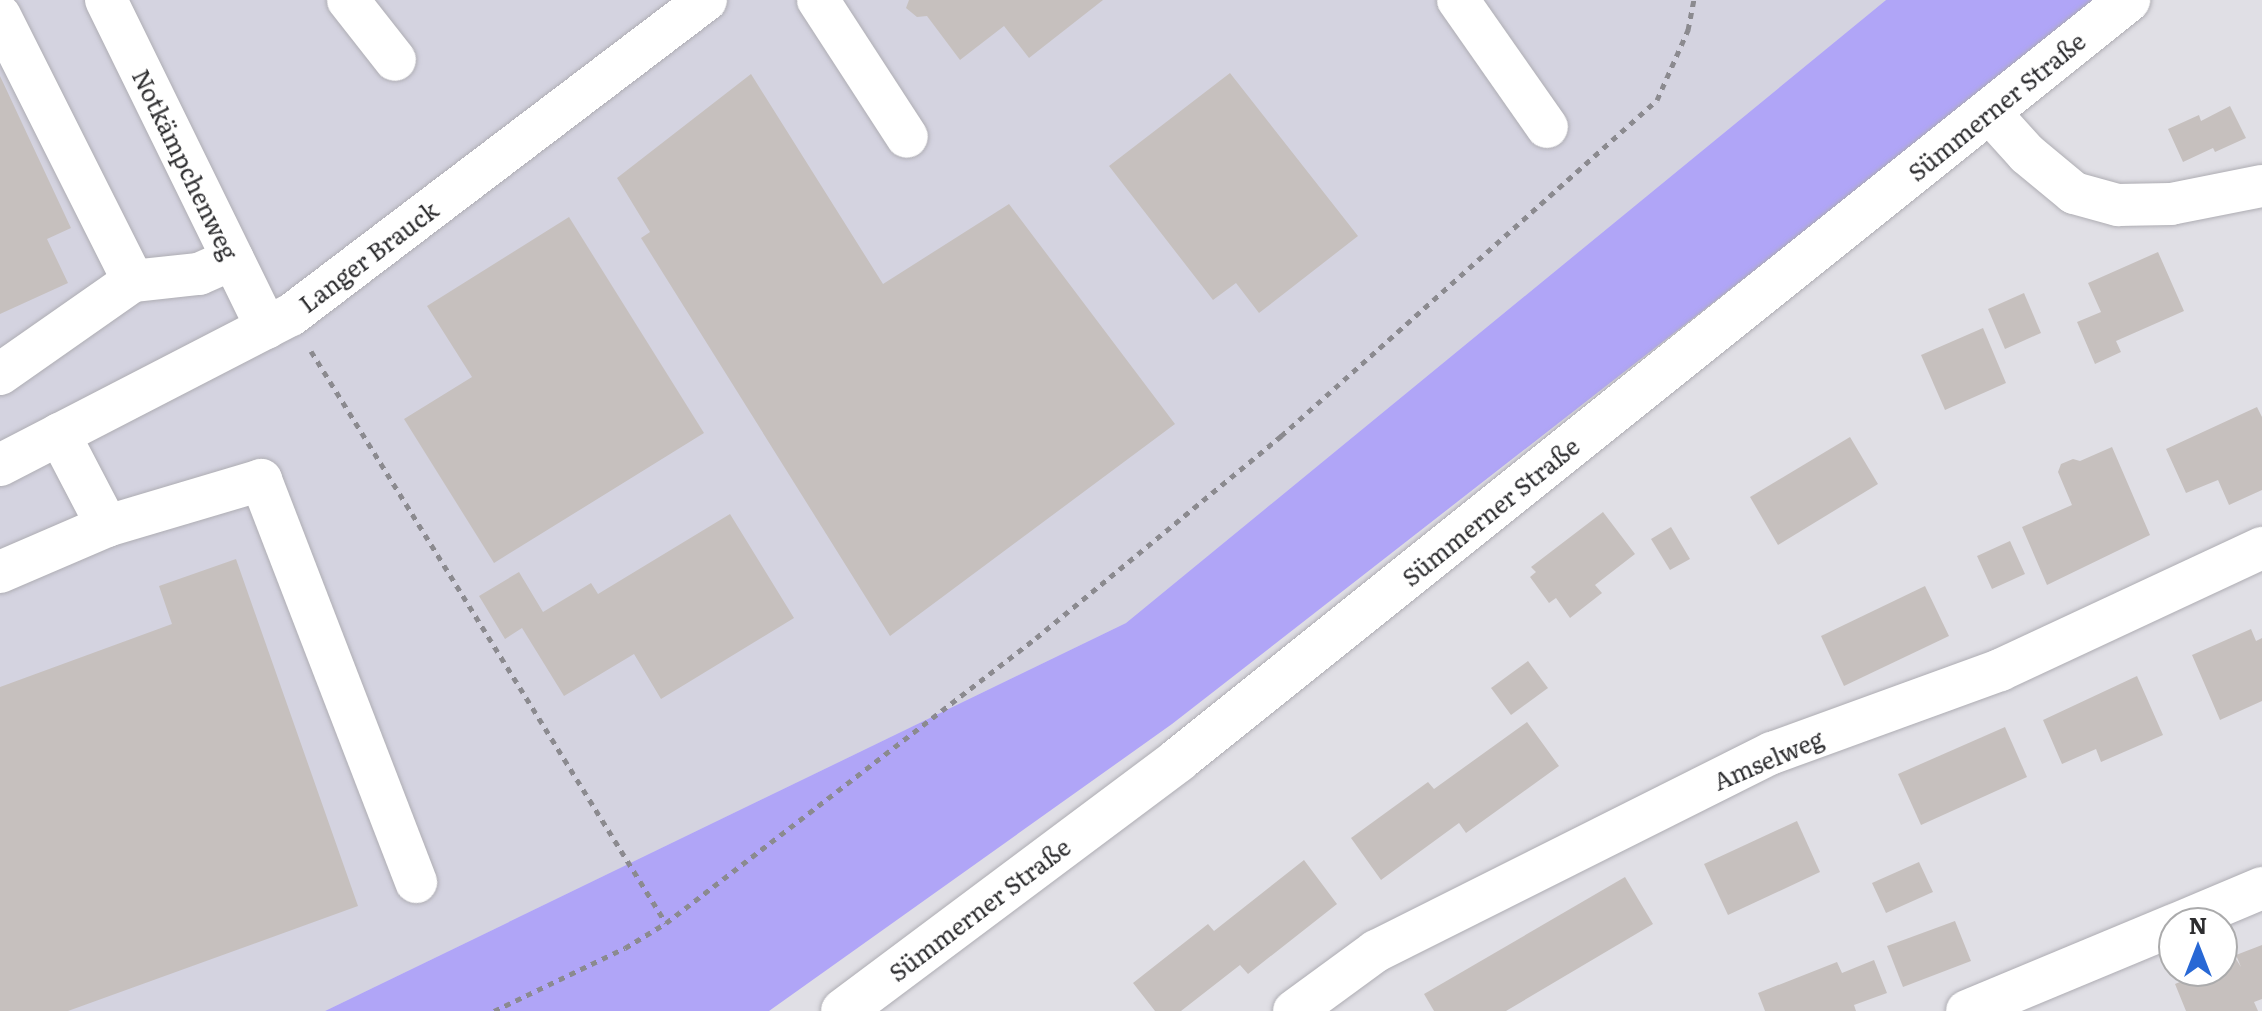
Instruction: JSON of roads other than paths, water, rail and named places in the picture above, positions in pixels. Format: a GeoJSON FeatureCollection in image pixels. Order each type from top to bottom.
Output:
{"type":"FeatureCollection","features":[{"type":"Feature","properties":{"kind":"main road","name":"Sümmerner Straße"},"geometry":{"type":"LineString","coordinates":[[843,1011],[1178,760],[2128,0]]}},
{"type":"Feature","properties":{"kind":"street","name":"Notkämpchenweg"},"geometry":{"type":"LineString","coordinates":[[106,0],[233,259],[279,322]]}},
{"type":"Feature","properties":{"kind":"street"},"geometry":{"type":"LineString","coordinates":[[348,0],[395,60]]}},
{"type":"Feature","properties":{"kind":"street","name":"Langer Brauck"},"geometry":{"type":"LineString","coordinates":[[0,465],[279,322],[706,0]]}},
{"type":"Feature","properties":{"kind":"street"},"geometry":{"type":"LineString","coordinates":[[818,0],[907,137]]}},
{"type":"Feature","properties":{"kind":"street"},"geometry":{"type":"LineString","coordinates":[[1458,0],[1547,127]]}},
{"type":"Feature","properties":{"kind":"street"},"geometry":{"type":"LineString","coordinates":[[0,16],[133,281]]}},
{"type":"Feature","properties":{"kind":"street"},"geometry":{"type":"LineString","coordinates":[[1989,112],[2027,154],[2074,193],[2103,201],[2118,205],[2171,204],[2262,186]]}},
{"type":"Feature","properties":{"kind":"street"},"geometry":{"type":"LineString","coordinates":[[0,374],[133,281],[199,274],[233,259]]}},
{"type":"Feature","properties":{"kind":"street"},"geometry":{"type":"LineString","coordinates":[[59,434],[107,526]]}},
{"type":"Feature","properties":{"kind":"street"},"geometry":{"type":"LineString","coordinates":[[0,572],[107,526],[261,480],[416,882]]}},
{"type":"Feature","properties":{"kind":"street","name":"Amselweg"},"geometry":{"type":"LineString","coordinates":[[1294,1011],[1376,951],[1772,753],[2000,670],[2262,548]]}},
{"type":"Feature","properties":{"kind":"street"},"geometry":{"type":"LineString","coordinates":[[2217,907],[2262,888]]}},
{"type":"Feature","properties":{"kind":"street"},"geometry":{"type":"LineString","coordinates":[[1967,1011],[2158,931]]}}]}
